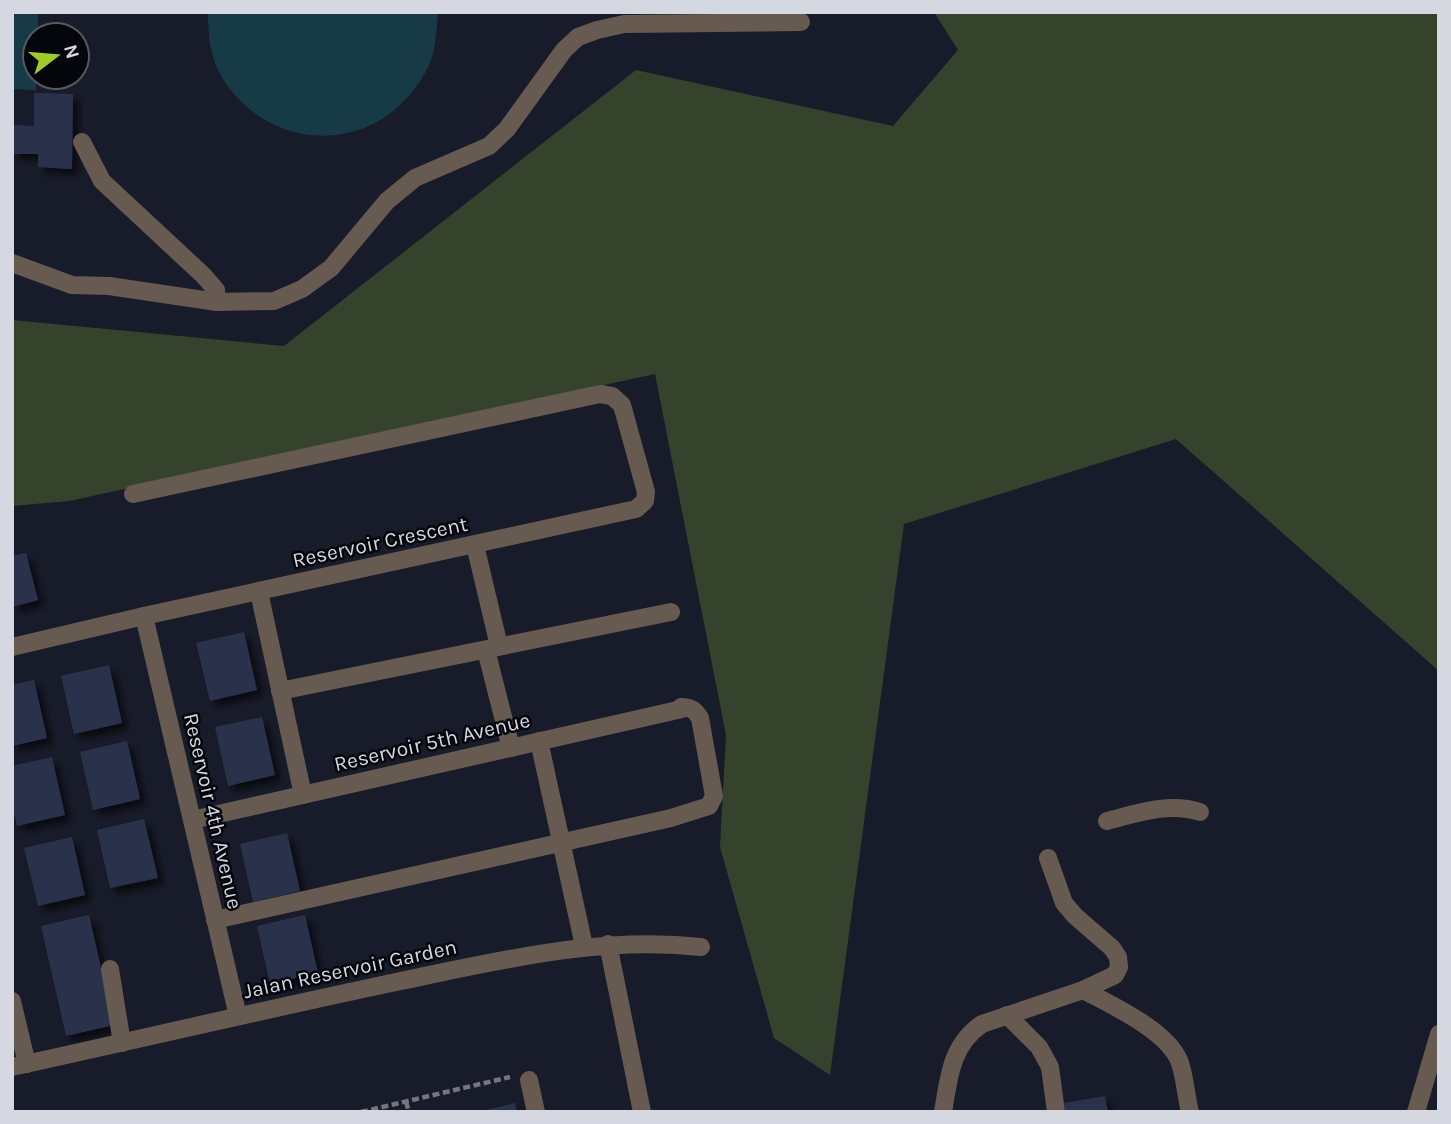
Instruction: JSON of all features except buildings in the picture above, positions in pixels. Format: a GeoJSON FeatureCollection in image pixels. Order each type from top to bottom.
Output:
{"type":"FeatureCollection","features":[{"type":"Feature","properties":{"kind":"street"},"geometry":{"type":"LineString","coordinates":[[12,263],[72,285],[109,286],[217,302],[274,301],[302,289],[331,268],[387,201],[415,178],[489,146],[507,129],[564,50],[578,37],[624,24],[801,22]]}},
{"type":"Feature","properties":{"kind":"street"},"geometry":{"type":"LineString","coordinates":[[82,142],[102,181],[204,276],[216,290],[217,302]]}},
{"type":"Feature","properties":{"kind":"street","name":"Reservoir Crescent"},"geometry":{"type":"LineString","coordinates":[[12,647],[636,509],[645,501],[646,492],[622,405],[611,396],[600,394],[133,494]]}},
{"type":"Feature","properties":{"kind":"street"},"geometry":{"type":"LineString","coordinates":[[475,545],[511,748]]}},
{"type":"Feature","properties":{"kind":"street"},"geometry":{"type":"LineString","coordinates":[[259,592],[303,795]]}},
{"type":"Feature","properties":{"kind":"street"},"geometry":{"type":"LineString","coordinates":[[280,691],[671,612]]}},
{"type":"Feature","properties":{"kind":"street","name":"Reservoir 4th Avenue"},"geometry":{"type":"LineString","coordinates":[[144,616],[238,1017]]}},
{"type":"Feature","properties":{"kind":"street","name":"Reservoir 5th Avenue"},"geometry":{"type":"LineString","coordinates":[[192,820],[682,709],[681,707],[696,711],[714,796],[713,803],[704,808],[562,842]]}},
{"type":"Feature","properties":{"kind":"street"},"geometry":{"type":"LineString","coordinates":[[540,741],[584,946]]}},
{"type":"Feature","properties":{"kind":"street"},"geometry":{"type":"LineString","coordinates":[[1107,821],[1160,808],[1182,806],[1200,812]]}},
{"type":"Feature","properties":{"kind":"street"},"geometry":{"type":"LineString","coordinates":[[215,920],[562,842]]}},
{"type":"Feature","properties":{"kind":"street"},"geometry":{"type":"LineString","coordinates":[[943,1112],[951,1066],[962,1041],[982,1024],[1083,990],[1115,975],[1119,967],[1118,957],[1112,948],[1075,916],[1065,903],[1048,858]]}},
{"type":"Feature","properties":{"kind":"street","name":"Jalan Reservoir Garden"},"geometry":{"type":"LineString","coordinates":[[20,1065],[492,962],[584,946],[663,943],[701,947]]}},
{"type":"Feature","properties":{"kind":"street"},"geometry":{"type":"LineString","coordinates":[[608,944],[642,1112]]}},
{"type":"Feature","properties":{"kind":"street"},"geometry":{"type":"LineString","coordinates":[[110,970],[122,1043]]}},
{"type":"Feature","properties":{"kind":"street"},"geometry":{"type":"LineString","coordinates":[[1083,990],[1139,1021],[1174,1050],[1180,1062],[1190,1112]]}},
{"type":"Feature","properties":{"kind":"street"},"geometry":{"type":"LineString","coordinates":[[12,1001],[20,1065]]}},
{"type":"Feature","properties":{"kind":"street"},"geometry":{"type":"LineString","coordinates":[[1007,1015],[1038,1046],[1050,1067],[1056,1112]]}},
{"type":"Feature","properties":{"kind":"street"},"geometry":{"type":"LineString","coordinates":[[1416,1112],[1439,1034]]}},
{"type":"Feature","properties":{"kind":"street"},"geometry":{"type":"LineString","coordinates":[[529,1080],[536,1112]]}},
{"type":"Feature","properties":{"kind":"path"},"geometry":{"type":"LineString","coordinates":[[361,1112],[519,1075],[526,1076],[529,1080]]}},
{"type":"Feature","properties":{"kind":"path"},"geometry":{"type":"LineString","coordinates":[[406,1102],[409,1112]]}},
{"type":"Feature","properties":{"kind":"green space"},"geometry":{"type":"Polygon","coordinates":[[[934,12],[1439,12],[1439,671],[1176,439],[904,524],[830,1075],[774,1038],[720,847],[726,735],[655,374],[69,501],[12,506],[12,320],[284,346],[636,70],[893,126],[958,50],[934,12]]]}},
{"type":"Feature","properties":{"kind":"water"},"geometry":{"type":"Polygon","coordinates":[[[12,12],[38,12],[38,21],[21,21],[21,89],[12,89],[12,12]]]}},
{"type":"Feature","properties":{"kind":"water"},"geometry":{"type":"Polygon","coordinates":[[[208,12],[437,12],[438,17],[431,61],[407,98],[381,120],[357,130],[332,135],[307,134],[283,128],[260,117],[240,100],[223,79],[215,63],[209,38],[208,12]]]}}]}
